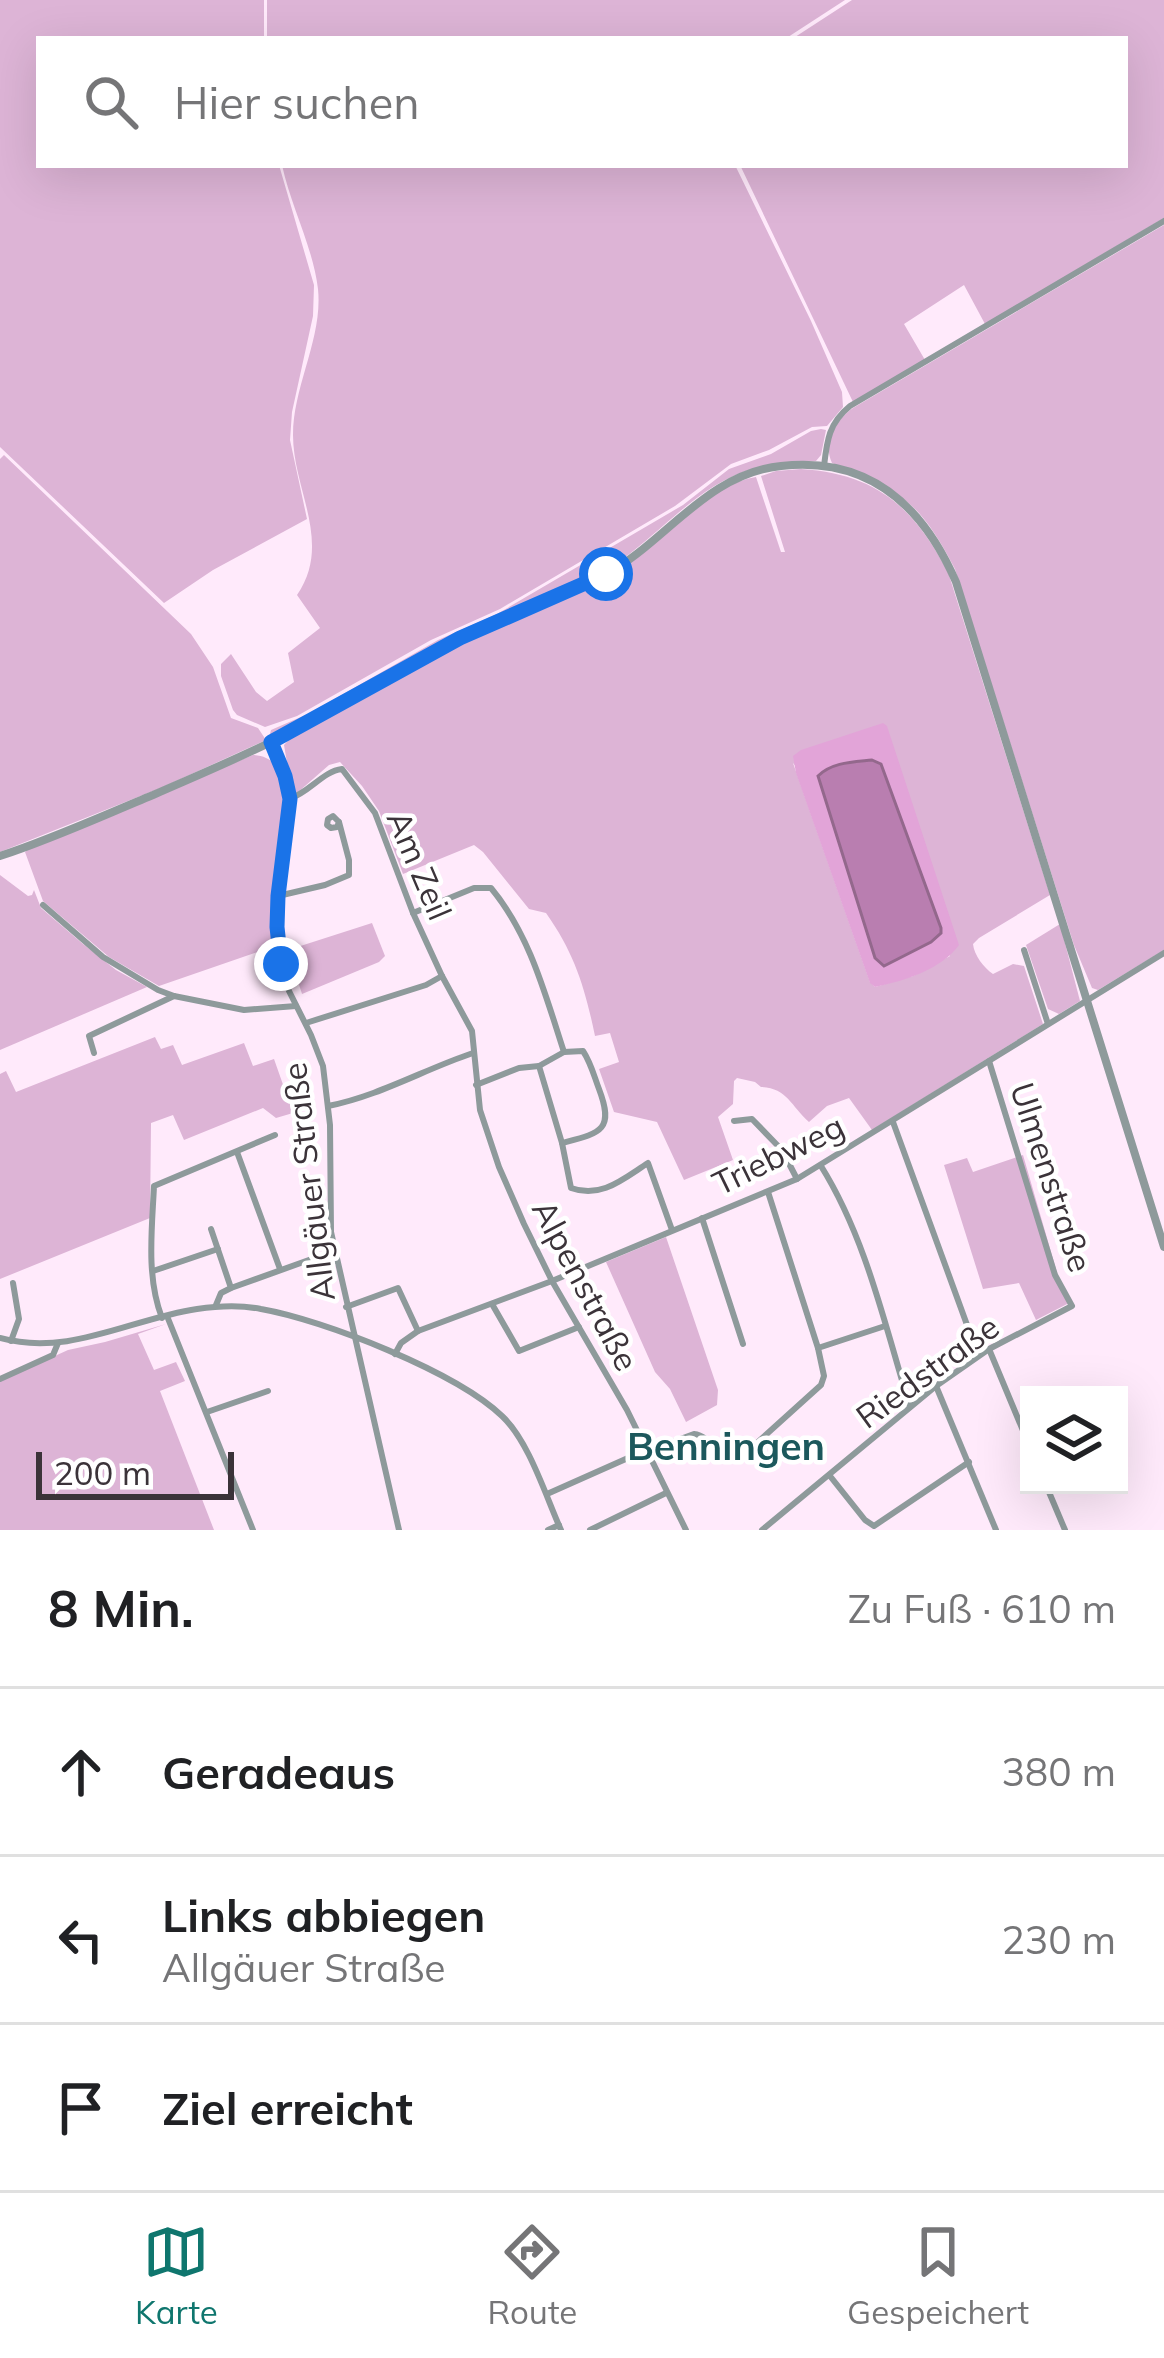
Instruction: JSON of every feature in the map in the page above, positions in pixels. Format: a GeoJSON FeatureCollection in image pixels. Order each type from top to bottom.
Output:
{"type":"FeatureCollection","features":[{"type":"Feature","properties":{"kind":"street"},"geometry":{"type":"LineString","coordinates":[[824,466],[830,430],[850,406],[1164,221]]}},
{"type":"Feature","properties":{"kind":"street"},"geometry":{"type":"LineString","coordinates":[[0,856],[271,742],[447,644],[617,568],[726,483],[786,465],[824,466],[856,474],[895,495],[923,523],[956,582],[1164,1247]]}},
{"type":"Feature","properties":{"kind":"street","name":"Allgäuer Straße"},"geometry":{"type":"LineString","coordinates":[[271,742],[290,799],[278,896],[280,956],[286,982],[320,1056],[328,1106],[334,1251],[399,1530]]}},
{"type":"Feature","properties":{"kind":"street","name":"Am Zeil"},"geometry":{"type":"LineString","coordinates":[[290,799],[305,794],[334,769],[342,769],[375,813],[413,913],[472,1031],[473,1053]]}},
{"type":"Feature","properties":{"kind":"street"},"geometry":{"type":"LineString","coordinates":[[278,896],[349,874],[339,822]]}},
{"type":"Feature","properties":{"kind":"street"},"geometry":{"type":"LineString","coordinates":[[413,913],[474,888],[491,888],[526,944],[564,1052]]}},
{"type":"Feature","properties":{"kind":"street"},"geometry":{"type":"LineString","coordinates":[[43,905],[123,970],[174,996],[244,1010],[296,1006]]}},
{"type":"Feature","properties":{"kind":"street"},"geometry":{"type":"LineString","coordinates":[[1024,950],[1048,1024]]}},
{"type":"Feature","properties":{"kind":"street","name":"Triebweg"},"geometry":{"type":"LineString","coordinates":[[395,1354],[418,1331],[797,1179],[1164,953]]}},
{"type":"Feature","properties":{"kind":"street"},"geometry":{"type":"LineString","coordinates":[[306,1024],[442,976]]}},
{"type":"Feature","properties":{"kind":"street"},"geometry":{"type":"LineString","coordinates":[[94,1053],[89,1036],[174,996]]}},
{"type":"Feature","properties":{"kind":"street"},"geometry":{"type":"LineString","coordinates":[[476,1085],[539,1066],[564,1052],[583,1051],[607,1110],[606,1121],[592,1135],[562,1143]]}},
{"type":"Feature","properties":{"kind":"street"},"geometry":{"type":"LineString","coordinates":[[328,1106],[377,1092],[473,1053]]}},
{"type":"Feature","properties":{"kind":"street","name":"Alpenstraße"},"geometry":{"type":"LineString","coordinates":[[473,1053],[480,1110],[499,1167],[551,1281],[627,1410],[686,1530]]}},
{"type":"Feature","properties":{"kind":"street","name":"Ulmenstraße"},"geometry":{"type":"LineString","coordinates":[[989,1061],[1055,1275],[1072,1306]]}},
{"type":"Feature","properties":{"kind":"street"},"geometry":{"type":"LineString","coordinates":[[539,1066],[571,1188],[586,1194],[604,1190],[648,1163],[672,1230]]}},
{"type":"Feature","properties":{"kind":"street"},"geometry":{"type":"LineString","coordinates":[[734,1121],[752,1119],[782,1150],[797,1179]]}},
{"type":"Feature","properties":{"kind":"street"},"geometry":{"type":"LineString","coordinates":[[893,1121],[978,1355]]}},
{"type":"Feature","properties":{"kind":"street"},"geometry":{"type":"LineString","coordinates":[[253,1530],[207,1412],[156,1303],[154,1186],[275,1136]]}},
{"type":"Feature","properties":{"kind":"street"},"geometry":{"type":"LineString","coordinates":[[237,1152],[280,1269]]}},
{"type":"Feature","properties":{"kind":"street"},"geometry":{"type":"LineString","coordinates":[[821,1166],[852,1224],[910,1407]]}},
{"type":"Feature","properties":{"kind":"street"},"geometry":{"type":"LineString","coordinates":[[546,1494],[700,1433],[723,1457],[738,1460],[821,1385],[824,1376],[818,1348],[768,1192]]}},
{"type":"Feature","properties":{"kind":"street"},"geometry":{"type":"LineString","coordinates":[[702,1218],[743,1344]]}},
{"type":"Feature","properties":{"kind":"street"},"geometry":{"type":"LineString","coordinates":[[211,1229],[231,1288]]}},
{"type":"Feature","properties":{"kind":"street"},"geometry":{"type":"LineString","coordinates":[[153,1271],[218,1249]]}},
{"type":"Feature","properties":{"kind":"street"},"geometry":{"type":"LineString","coordinates":[[216,1307],[220,1293],[334,1251]]}},
{"type":"Feature","properties":{"kind":"street"},"geometry":{"type":"LineString","coordinates":[[11,1341],[19,1319],[13,1283]]}},
{"type":"Feature","properties":{"kind":"street"},"geometry":{"type":"LineString","coordinates":[[346,1307],[398,1288],[418,1331]]}},
{"type":"Feature","properties":{"kind":"street"},"geometry":{"type":"LineString","coordinates":[[492,1304],[518,1351],[579,1327]]}},
{"type":"Feature","properties":{"kind":"street","name":"Riedstraße"},"geometry":{"type":"LineString","coordinates":[[765,1529],[978,1355],[1072,1306]]}},
{"type":"Feature","properties":{"kind":"street"},"geometry":{"type":"LineString","coordinates":[[0,1337],[58,1343],[216,1307],[255,1308],[298,1317],[395,1354],[456,1384],[504,1417],[560,1528],[548,1530]]}},
{"type":"Feature","properties":{"kind":"street"},"geometry":{"type":"LineString","coordinates":[[818,1348],[885,1327]]}},
{"type":"Feature","properties":{"kind":"street"},"geometry":{"type":"LineString","coordinates":[[0,1378],[53,1355],[58,1343]]}},
{"type":"Feature","properties":{"kind":"street"},"geometry":{"type":"LineString","coordinates":[[989,1349],[1020,1423]]}},
{"type":"Feature","properties":{"kind":"street"},"geometry":{"type":"LineString","coordinates":[[936,1386],[996,1530]]}},
{"type":"Feature","properties":{"kind":"street"},"geometry":{"type":"LineString","coordinates":[[207,1412],[268,1391]]}},
{"type":"Feature","properties":{"kind":"street"},"geometry":{"type":"LineString","coordinates":[[829,1475],[874,1526],[969,1462]]}},
{"type":"Feature","properties":{"kind":"street"},"geometry":{"type":"LineString","coordinates":[[590,1530],[667,1493]]}},
{"type":"Feature","properties":{"kind":"street"},"geometry":{"type":"LineString","coordinates":[[1050,1494],[1064,1530]]}},
{"type":"Feature","properties":{"kind":"shaded area"},"geometry":{"type":"Polygon","coordinates":[[[0,0],[264,0],[264,36],[36,36],[36,168],[280,168],[314,285],[313,316],[290,440],[307,519],[213,570],[164,603],[0,447],[0,0]]]}},
{"type":"Feature","properties":{"kind":"shaded area"},"geometry":{"type":"Polygon","coordinates":[[[267,0],[845,0],[790,36],[267,36],[267,0]]]}},
{"type":"Feature","properties":{"kind":"shaded area"},"geometry":{"type":"Polygon","coordinates":[[[852,0],[1164,0],[1164,218],[985,324],[964,285],[904,324],[925,360],[853,402],[741,168],[1128,168],[1128,36],[797,36],[852,0]]]}},
{"type":"Feature","properties":{"kind":"shaded area"},"geometry":{"type":"Polygon","coordinates":[[[283,168],[736,168],[811,321],[842,392],[843,407],[827,426],[812,427],[731,464],[675,506],[500,609],[431,640],[297,716],[265,727],[233,710],[221,664],[231,654],[267,701],[294,682],[288,653],[320,628],[297,595],[312,556],[312,536],[295,456],[294,417],[316,326],[318,289],[283,168]]]}},
{"type":"Feature","properties":{"kind":"shaded area"},"geometry":{"type":"Polygon","coordinates":[[[1164,225],[1164,950],[1098,990],[1092,988],[1074,945],[955,569],[919,513],[892,491],[832,463],[829,447],[836,425],[853,408],[1164,225]]]}},
{"type":"Feature","properties":{"kind":"shaded area"},"geometry":{"type":"Polygon","coordinates":[[[826,430],[816,461],[768,465],[730,478],[594,577],[451,638],[275,736],[270,734],[438,640],[497,614],[683,505],[729,469],[826,430]]]}},
{"type":"Feature","properties":{"kind":"shaded area"},"geometry":{"type":"Polygon","coordinates":[[[4,455],[191,634],[213,667],[231,718],[258,728],[266,740],[0,852],[0,459],[4,455]]]}},
{"type":"Feature","properties":{"kind":"shaded area"},"geometry":{"type":"Polygon","coordinates":[[[776,471],[828,472],[872,487],[906,512],[948,572],[1050,895],[973,944],[980,961],[993,974],[1013,964],[1024,966],[1043,1024],[872,1130],[849,1098],[827,1106],[809,1122],[777,1091],[737,1078],[733,1104],[718,1117],[733,1160],[684,1180],[657,1122],[614,1112],[599,1069],[619,1062],[610,1033],[595,1036],[578,972],[546,913],[529,909],[474,845],[403,874],[379,811],[340,762],[329,765],[297,793],[291,786],[284,745],[294,734],[434,655],[606,579],[697,506],[736,483],[756,477],[781,552],[785,552],[761,476],[776,471]],[[793,763],[870,982],[875,987],[913,976],[950,956],[793,763]]]}},
{"type":"Feature","properties":{"kind":"shaded area"},"geometry":{"type":"Polygon","coordinates":[[[883,723],[887,726],[959,945],[942,961],[897,981],[875,987],[870,983],[796,773],[793,756],[883,723]],[[872,760],[826,769],[884,966],[931,942],[941,928],[872,760]]]}},
{"type":"Feature","properties":{"kind":"shaded area"},"geometry":{"type":"Polygon","coordinates":[[[253,755],[269,759],[278,769],[285,798],[277,861],[275,946],[159,986],[109,957],[43,901],[25,852],[28,849],[253,755]]]}},
{"type":"Feature","properties":{"kind":"shaded area"},"geometry":{"type":"Polygon","coordinates":[[[872,760],[881,764],[941,928],[931,942],[884,966],[875,958],[818,776],[836,765],[872,760]]]}},
{"type":"Feature","properties":{"kind":"shaded area"},"geometry":{"type":"Polygon","coordinates":[[[0,875],[28,896],[34,890],[41,908],[116,970],[147,987],[0,1050],[0,875]]]}},
{"type":"Feature","properties":{"kind":"shaded area"},"geometry":{"type":"Polygon","coordinates":[[[372,923],[385,956],[302,994],[288,950],[372,923]]]}},
{"type":"Feature","properties":{"kind":"shaded area"},"geometry":{"type":"Polygon","coordinates":[[[1060,924],[1080,1001],[1059,1014],[1048,1009],[1026,945],[1060,924]]]}},
{"type":"Feature","properties":{"kind":"shaded area"},"geometry":{"type":"Polygon","coordinates":[[[155,1037],[161,1049],[173,1045],[182,1065],[244,1043],[253,1066],[274,1059],[293,1113],[276,1118],[263,1108],[184,1140],[173,1115],[151,1123],[150,1218],[0,1279],[0,1074],[6,1071],[16,1092],[155,1037]]]}},
{"type":"Feature","properties":{"kind":"shaded area"},"geometry":{"type":"Polygon","coordinates":[[[1023,1155],[1058,1276],[1071,1302],[1036,1320],[1019,1283],[983,1289],[944,1165],[967,1158],[973,1172],[1023,1155]]]}},
{"type":"Feature","properties":{"kind":"shaded area"},"geometry":{"type":"Polygon","coordinates":[[[666,1237],[718,1390],[717,1405],[686,1422],[670,1389],[655,1372],[606,1262],[666,1237]]]}},
{"type":"Feature","properties":{"kind":"shaded area"},"geometry":{"type":"Polygon","coordinates":[[[166,1324],[138,1334],[154,1370],[176,1362],[185,1381],[160,1391],[214,1530],[0,1530],[0,1381],[68,1350],[166,1324]]]}},
{"type":"Feature","properties":{"kind":"district","name":"Benningen"},"geometry":{"type":"Point","coordinates":[726,1445]}},
{"type":"Feature","properties":{"kind":"route"},"geometry":{"type":"LineString","coordinates":[[281,964],[277,927],[280,858],[290,799],[271,742],[434,651],[606,574]]}}]}
